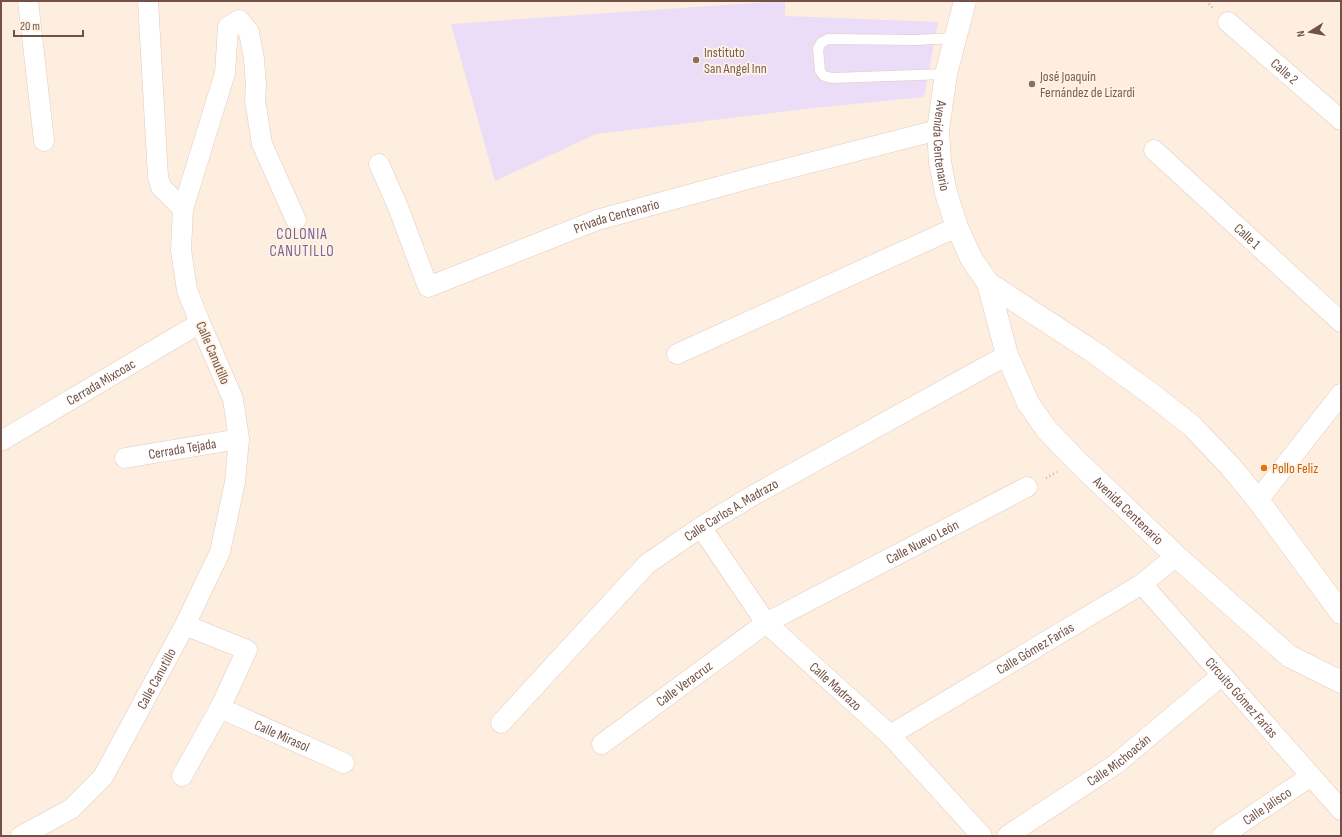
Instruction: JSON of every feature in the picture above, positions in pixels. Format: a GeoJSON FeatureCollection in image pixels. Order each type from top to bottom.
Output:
{"type":"FeatureCollection","features":[{"type":"Feature","properties":{"kind":"main road","name":"Avenida Centenario"},"geometry":{"type":"LineString","coordinates":[[965,1],[954,38],[946,74],[938,130],[940,162],[946,193],[957,227],[971,258],[988,283],[1007,355],[1028,403],[1047,430],[1078,462],[1176,556],[1289,656],[1341,682]]}},
{"type":"Feature","properties":{"kind":"main road","name":"Avenida Centenario"},"geometry":{"type":"LineString","coordinates":[[988,283],[1092,351],[1150,392],[1192,426],[1230,466],[1258,500],[1341,613]]}},
{"type":"Feature","properties":{"kind":"street"},"geometry":{"type":"LineString","coordinates":[[28,1],[44,141]]}},
{"type":"Feature","properties":{"kind":"street"},"geometry":{"type":"LineString","coordinates":[[148,1],[158,177],[161,187],[183,209]]}},
{"type":"Feature","properties":{"kind":"street","name":"Calle Canutillo"},"geometry":{"type":"LineString","coordinates":[[21,836],[71,809],[103,777],[185,625],[220,552],[235,482],[239,438],[233,399],[187,290],[181,250],[183,209],[225,73],[228,27],[239,20],[248,32],[254,59],[256,85],[255,100],[262,144],[296,220]]}},
{"type":"Feature","properties":{"kind":"street","name":"Calle 2"},"geometry":{"type":"LineString","coordinates":[[1228,22],[1341,120]]}},
{"type":"Feature","properties":{"kind":"street","name":"Privada Centenario"},"geometry":{"type":"LineString","coordinates":[[379,164],[398,207],[428,287],[597,220],[758,176],[938,130]]}},
{"type":"Feature","properties":{"kind":"street","name":"Calle 1"},"geometry":{"type":"LineString","coordinates":[[1154,150],[1341,322]]}},
{"type":"Feature","properties":{"kind":"street"},"geometry":{"type":"LineString","coordinates":[[677,354],[957,227]]}},
{"type":"Feature","properties":{"kind":"street","name":"Cerrada Mixcoac"},"geometry":{"type":"LineString","coordinates":[[1,441],[200,323]]}},
{"type":"Feature","properties":{"kind":"street","name":"Calle Carlos A. Madrazo"},"geometry":{"type":"LineString","coordinates":[[501,723],[647,564],[700,527],[752,496],[1007,355]]}},
{"type":"Feature","properties":{"kind":"street"},"geometry":{"type":"LineString","coordinates":[[1258,500],[1341,394]]}},
{"type":"Feature","properties":{"kind":"street","name":"Cerrada Tejada"},"geometry":{"type":"LineString","coordinates":[[125,458],[239,438]]}},
{"type":"Feature","properties":{"kind":"street","name":"Calle Nuevo León"},"geometry":{"type":"LineString","coordinates":[[766,623],[1027,487]]}},
{"type":"Feature","properties":{"kind":"street","name":"Calle Madrazo"},"geometry":{"type":"LineString","coordinates":[[700,527],[766,623],[890,735],[982,836]]}},
{"type":"Feature","properties":{"kind":"street","name":"Calle Gómez Farías"},"geometry":{"type":"LineString","coordinates":[[890,735],[1142,584],[1176,556]]}},
{"type":"Feature","properties":{"kind":"street","name":"Circuito Gómez Farías"},"geometry":{"type":"LineString","coordinates":[[1142,584],[1341,810]]}},
{"type":"Feature","properties":{"kind":"street","name":"Calle Veracruz"},"geometry":{"type":"LineString","coordinates":[[602,744],[766,623]]}},
{"type":"Feature","properties":{"kind":"street"},"geometry":{"type":"LineString","coordinates":[[182,776],[220,708],[247,650],[185,625]]}},
{"type":"Feature","properties":{"kind":"street","name":"Calle Michoacán"},"geometry":{"type":"LineString","coordinates":[[1007,836],[1116,764],[1222,675]]}},
{"type":"Feature","properties":{"kind":"street","name":"Calle Mirasol"},"geometry":{"type":"LineString","coordinates":[[220,708],[344,763]]}},
{"type":"Feature","properties":{"kind":"street","name":"Calle Jalisco"},"geometry":{"type":"LineString","coordinates":[[1222,836],[1311,776]]}},
{"type":"Feature","properties":{"kind":"lane"},"geometry":{"type":"LineString","coordinates":[[946,74],[832,78],[824,76],[820,71],[818,49],[822,43],[828,39],[917,40],[954,38]]}},
{"type":"Feature","properties":{"kind":"path"},"geometry":{"type":"LineString","coordinates":[[1027,487],[1078,462]]}},
{"type":"Feature","properties":{"kind":"shaded area","name":"Instituto San Angel Inn"},"geometry":{"type":"Polygon","coordinates":[[[785,1],[785,16],[938,22],[924,97],[814,108],[596,134],[495,181],[451,24],[785,1]]]}},
{"type":"Feature","properties":{"kind":"place","name":"Instituto San Angel Inn"},"geometry":{"type":"Point","coordinates":[696,60]}},
{"type":"Feature","properties":{"kind":"place","name":"José Joaquín Fernández de Lizardi"},"geometry":{"type":"Point","coordinates":[1032,84]}},
{"type":"Feature","properties":{"kind":"place","name":"Pollo Feliz"},"geometry":{"type":"Point","coordinates":[1264,468]}},
{"type":"Feature","properties":{"kind":"district","name":"COLONIA CANUTILLO"},"geometry":{"type":"Point","coordinates":[302,242]}}]}
